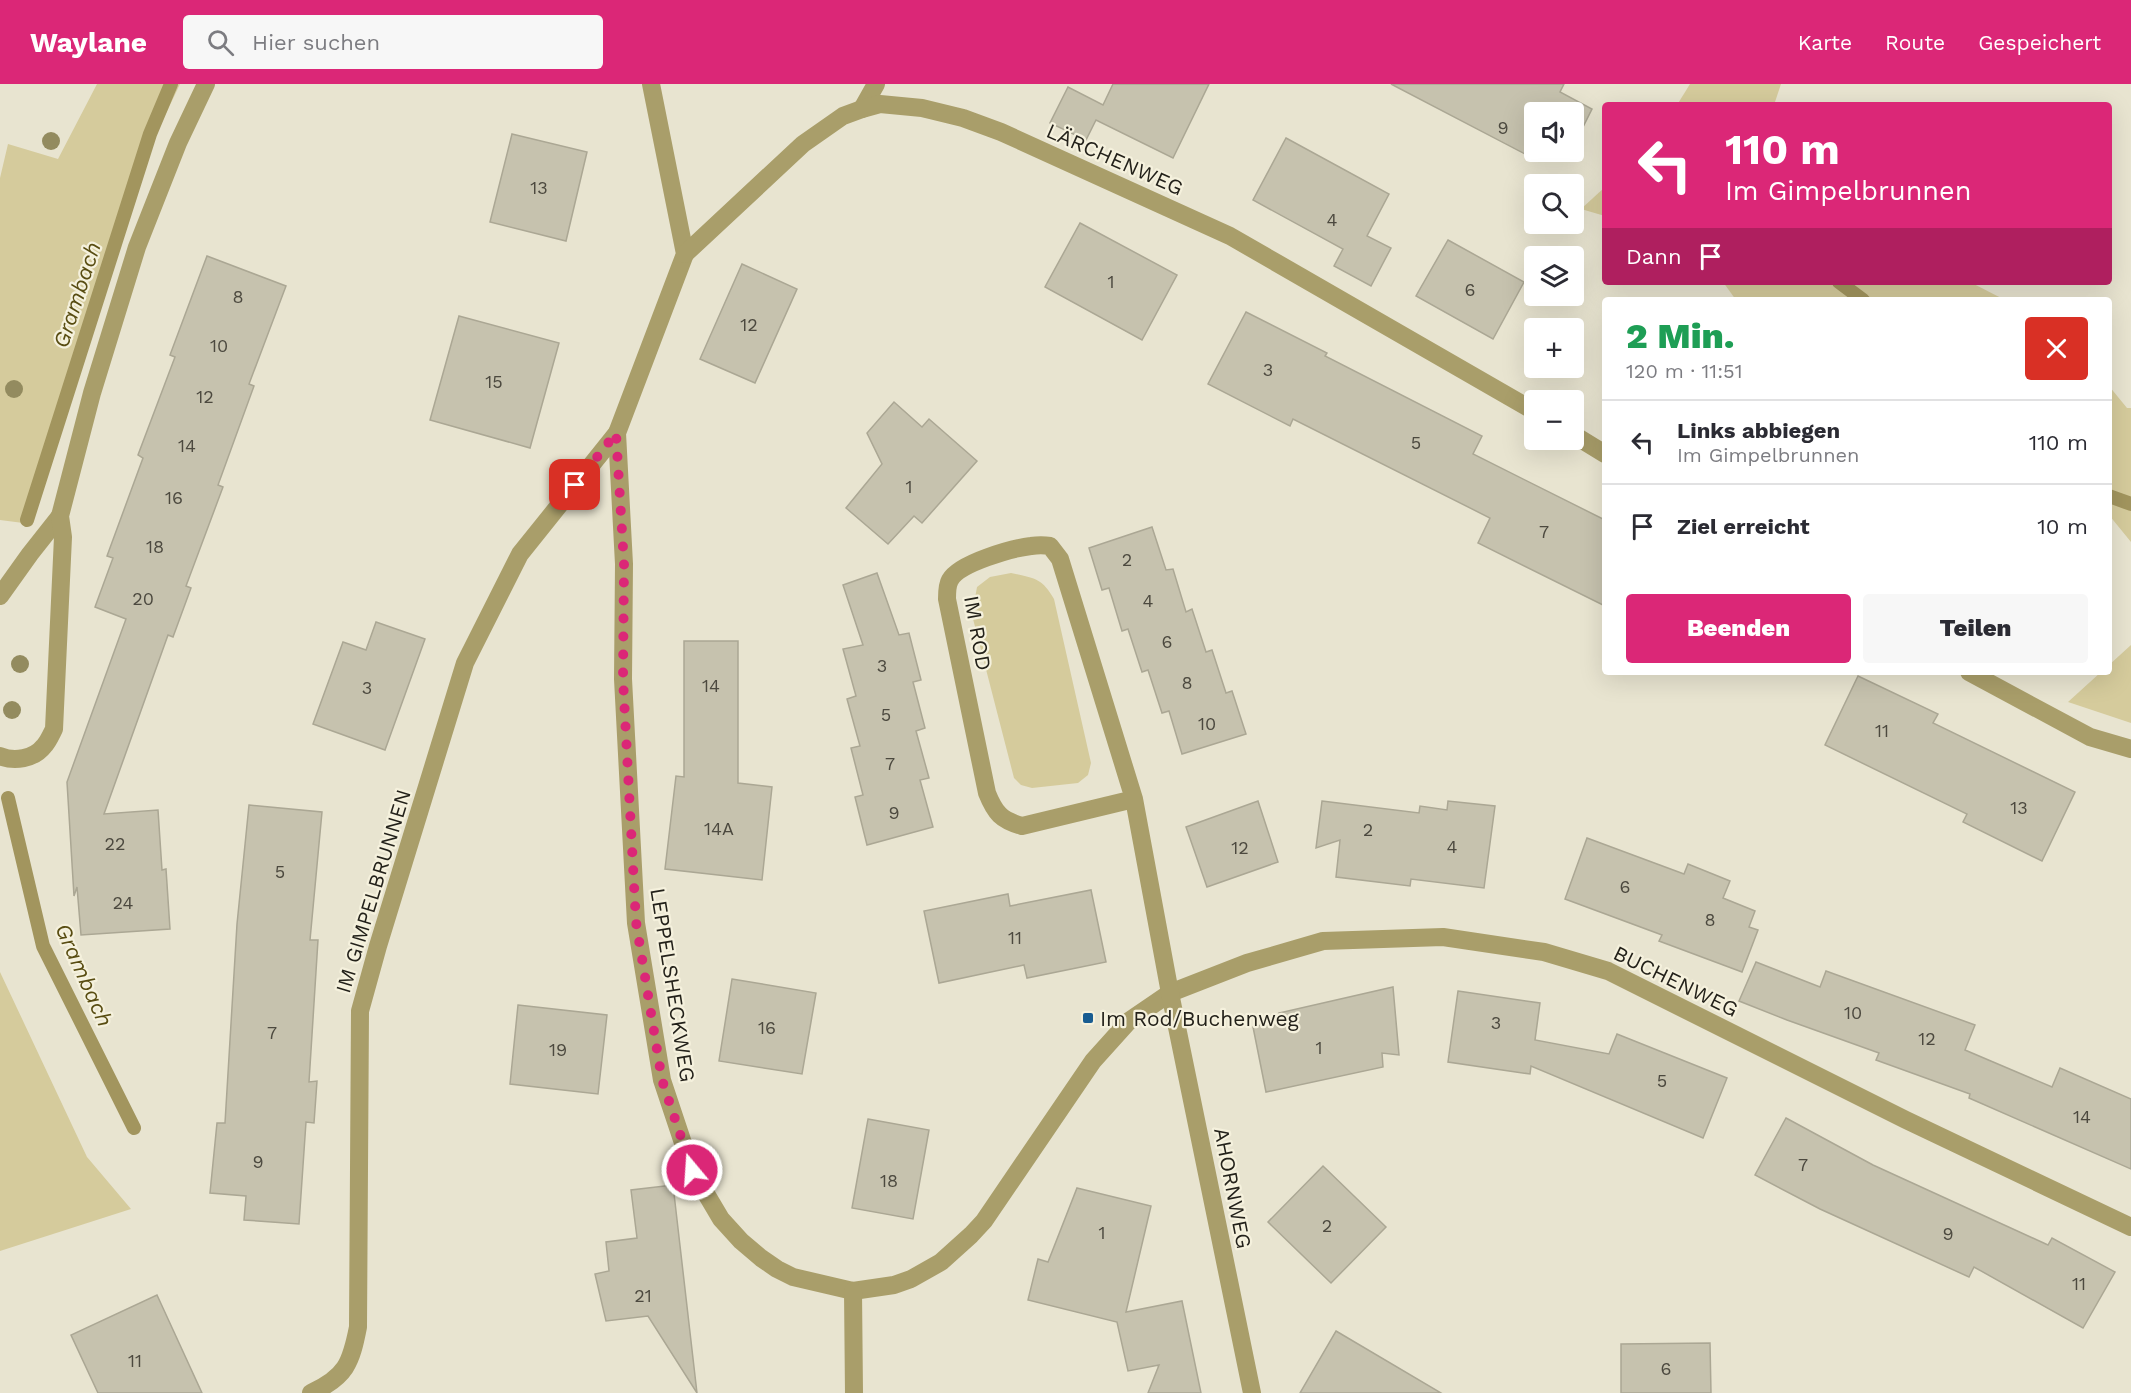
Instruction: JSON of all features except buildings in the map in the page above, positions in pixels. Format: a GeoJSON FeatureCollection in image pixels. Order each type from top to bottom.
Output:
{"type":"FeatureCollection","features":[{"type":"Feature","properties":{"kind":"street"},"geometry":{"type":"LineString","coordinates":[[0,756],[10,761],[29,757],[44,748],[54,729],[63,537],[60,516],[92,393],[137,247],[178,143],[206,84]]}},
{"type":"Feature","properties":{"kind":"street"},"geometry":{"type":"LineString","coordinates":[[651,84],[685,254]]}},
{"type":"Feature","properties":{"kind":"street"},"geometry":{"type":"LineString","coordinates":[[862,109],[876,84]]}},
{"type":"Feature","properties":{"kind":"street","name":"LÄRCHENWEG"},"geometry":{"type":"LineString","coordinates":[[685,254],[803,144],[843,116],[880,104],[922,108],[963,118],[1011,136],[1230,236],[1524,405]]}},
{"type":"Feature","properties":{"kind":"street","name":"LEPPELSHECKWEG"},"geometry":{"type":"LineString","coordinates":[[685,254],[616,433],[624,564],[623,679],[636,922],[662,1080],[692,1170],[721,1219],[761,1258],[793,1277],[853,1291],[894,1285],[911,1279],[941,1262],[984,1221],[1093,1060],[1129,1021],[1170,993]]}},
{"type":"Feature","properties":{"kind":"street","name":"IM GIMPELBRUNNEN"},"geometry":{"type":"LineString","coordinates":[[311,1393],[331,1384],[344,1371],[352,1354],[358,1327],[360,1011],[465,663],[520,554],[616,433]]}},
{"type":"Feature","properties":{"kind":"street"},"geometry":{"type":"LineString","coordinates":[[1584,441],[1602,452]]}},
{"type":"Feature","properties":{"kind":"street"},"geometry":{"type":"LineString","coordinates":[[0,596],[60,516]]}},
{"type":"Feature","properties":{"kind":"street","name":"IM ROD"},"geometry":{"type":"LineString","coordinates":[[1134,799],[1022,826],[1006,822],[994,810],[987,793],[947,599],[950,580],[956,573],[964,567],[997,555],[1031,546],[1050,546],[1060,559],[1134,799],[1170,993]]}},
{"type":"Feature","properties":{"kind":"street"},"geometry":{"type":"LineString","coordinates":[[1975,675],[2090,736],[2131,749]]}},
{"type":"Feature","properties":{"kind":"street","name":"BUCHENWEG"},"geometry":{"type":"LineString","coordinates":[[1170,993],[1247,963],[1323,941],[1443,937],[1544,952],[1608,971],[1906,1120],[2131,1227]]}},
{"type":"Feature","properties":{"kind":"street","name":"AHORNWEG"},"geometry":{"type":"LineString","coordinates":[[1170,993],[1252,1393]]}},
{"type":"Feature","properties":{"kind":"street"},"geometry":{"type":"LineString","coordinates":[[853,1291],[854,1393]]}},
{"type":"Feature","properties":{"kind":"shaded area"},"geometry":{"type":"Polygon","coordinates":[[[97,84],[180,84],[151,145],[31,524],[0,520],[0,178],[8,144],[58,159],[97,84]]]}},
{"type":"Feature","properties":{"kind":"shaded area"},"geometry":{"type":"Polygon","coordinates":[[[1690,84],[1781,84],[1775,102],[1679,102],[1690,84]]]}},
{"type":"Feature","properties":{"kind":"shaded area"},"geometry":{"type":"Polygon","coordinates":[[[1602,190],[1602,215],[1584,210],[1584,206],[1602,190]]]}},
{"type":"Feature","properties":{"kind":"shaded area"},"geometry":{"type":"Polygon","coordinates":[[[1725,285],[1976,285],[1999,297],[1734,297],[1725,285]]]}},
{"type":"Feature","properties":{"kind":"shaded area"},"geometry":{"type":"Polygon","coordinates":[[[2112,390],[2127,408],[2131,408],[2131,542],[2112,519],[2112,390]]]}},
{"type":"Feature","properties":{"kind":"shaded area"},"geometry":{"type":"Polygon","coordinates":[[[1011,573],[1037,580],[1054,599],[1091,763],[1088,775],[1078,783],[1032,788],[1021,785],[1014,778],[972,615],[977,587],[990,577],[1011,573]]]}},
{"type":"Feature","properties":{"kind":"shaded area"},"geometry":{"type":"Polygon","coordinates":[[[2131,645],[2131,723],[2068,702],[2098,675],[2112,675],[2112,662],[2131,645]]]}},
{"type":"Feature","properties":{"kind":"shaded area"},"geometry":{"type":"Polygon","coordinates":[[[0,972],[87,1157],[131,1209],[0,1251],[0,972]]]}},
{"type":"Feature","properties":{"kind":"waterway","name":"Grambach"},"geometry":{"type":"LineString","coordinates":[[27,520],[150,134],[171,84]]}},
{"type":"Feature","properties":{"kind":"waterway"},"geometry":{"type":"LineString","coordinates":[[1843,285],[1859,297]]}},
{"type":"Feature","properties":{"kind":"waterway"},"geometry":{"type":"LineString","coordinates":[[2112,497],[2131,504]]}},
{"type":"Feature","properties":{"kind":"waterway","name":"Grambach"},"geometry":{"type":"LineString","coordinates":[[8,798],[43,946],[134,1128]]}},
{"type":"Feature","properties":{"kind":"place","name":"Im Rod/Buchenweg"},"geometry":{"type":"Point","coordinates":[1088,1018]}},
{"type":"Feature","properties":{"kind":"route"},"geometry":{"type":"LineString","coordinates":[[575,485],[616,433],[624,564],[623,679],[636,922],[662,1080],[692,1170]]}}]}
